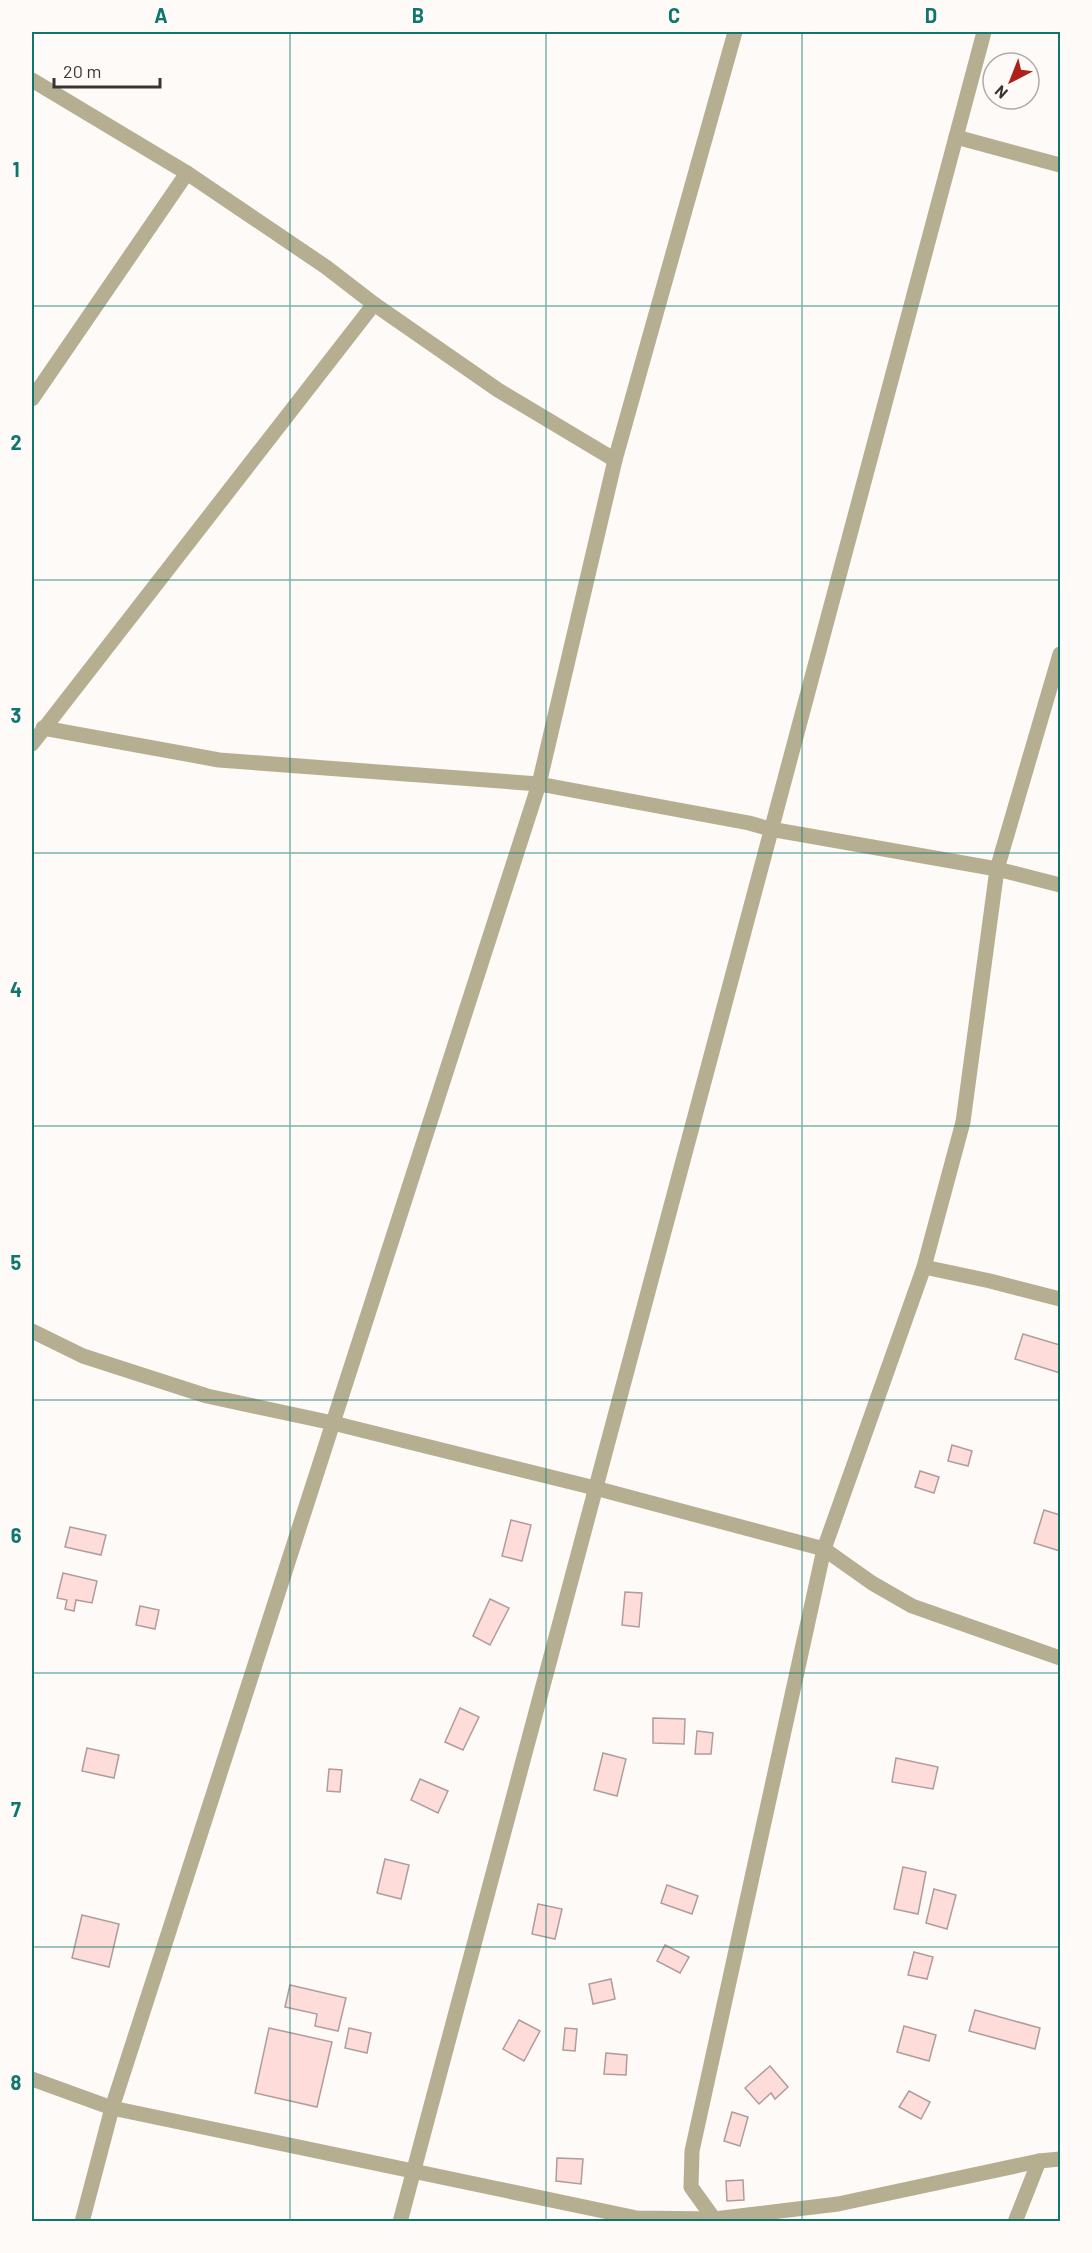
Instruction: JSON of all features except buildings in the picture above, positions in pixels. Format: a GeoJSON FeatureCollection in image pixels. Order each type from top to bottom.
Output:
{"type":"FeatureCollection","features":[{"type":"Feature","properties":{"kind":"street"},"geometry":{"type":"LineString","coordinates":[[82,2222],[112,2108],[539,784],[615,460],[735,32]]}},
{"type":"Feature","properties":{"kind":"street"},"geometry":{"type":"LineString","coordinates":[[400,2222],[984,32]]}},
{"type":"Feature","properties":{"kind":"street"},"geometry":{"type":"LineString","coordinates":[[32,80],[187,173],[326,267],[374,304],[498,390],[615,460]]}},
{"type":"Feature","properties":{"kind":"street"},"geometry":{"type":"LineString","coordinates":[[956,136],[1060,165]]}},
{"type":"Feature","properties":{"kind":"street"},"geometry":{"type":"LineString","coordinates":[[32,399],[187,173]]}},
{"type":"Feature","properties":{"kind":"street"},"geometry":{"type":"LineString","coordinates":[[32,744],[374,304]]}},
{"type":"Feature","properties":{"kind":"street"},"geometry":{"type":"LineString","coordinates":[[714,2220],[691,2187],[692,2151],[824,1549],[924,1267],[963,1122],[998,868],[1060,654]]}},
{"type":"Feature","properties":{"kind":"street"},"geometry":{"type":"LineString","coordinates":[[43,728],[219,760],[539,784],[749,823],[770,829],[998,868],[1060,885]]}},
{"type":"Feature","properties":{"kind":"street"},"geometry":{"type":"LineString","coordinates":[[924,1267],[1060,1299]]}},
{"type":"Feature","properties":{"kind":"street"},"geometry":{"type":"LineString","coordinates":[[32,1331],[83,1356],[207,1396],[333,1423],[595,1488],[824,1549],[872,1583],[912,1606],[1060,1658]]}},
{"type":"Feature","properties":{"kind":"street"},"geometry":{"type":"LineString","coordinates":[[32,2079],[112,2108],[637,2218],[714,2220],[838,2204],[1039,2161],[1060,2159]]}},
{"type":"Feature","properties":{"kind":"street"},"geometry":{"type":"LineString","coordinates":[[1015,2222],[1039,2161]]}}]}
